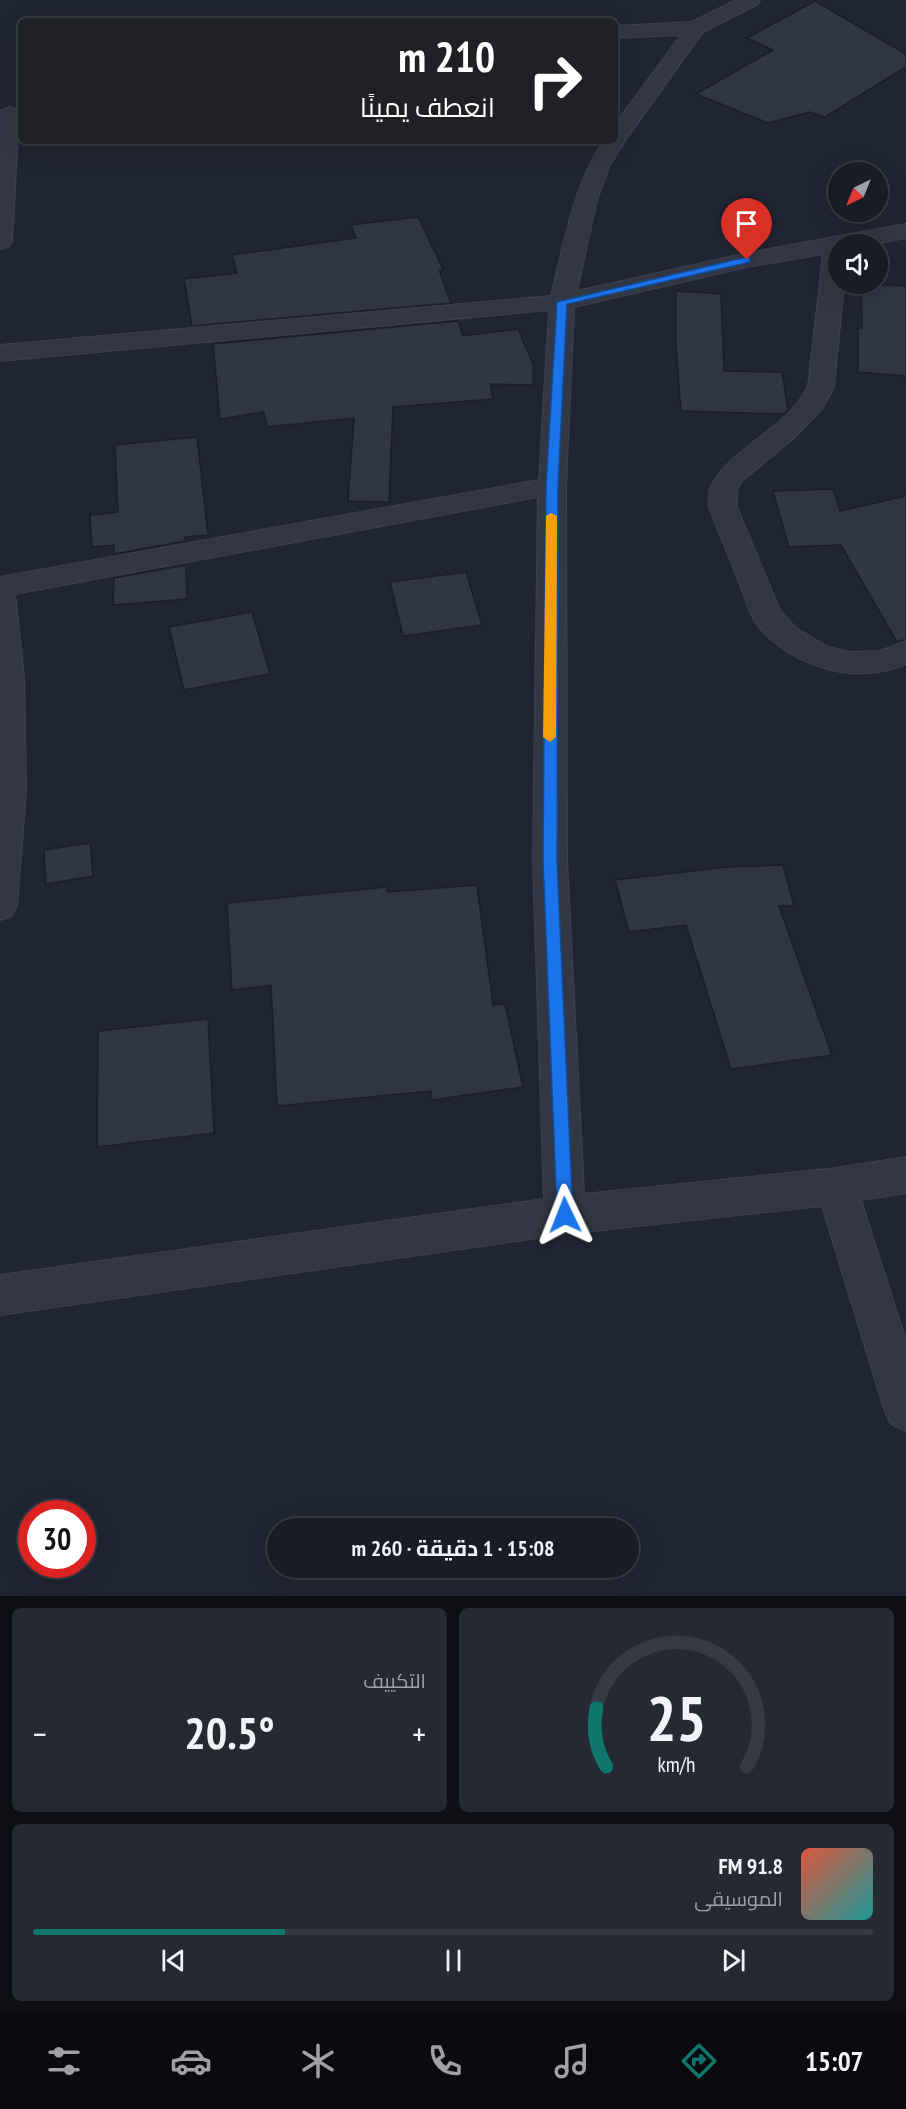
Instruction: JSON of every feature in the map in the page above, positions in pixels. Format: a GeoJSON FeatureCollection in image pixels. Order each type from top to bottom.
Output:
{"type":"FeatureCollection","features":[{"type":"Feature","properties":{"kind":"street"},"geometry":{"type":"LineString","coordinates":[[618,32],[696,28],[751,0]]}},
{"type":"Feature","properties":{"kind":"street"},"geometry":{"type":"LineString","coordinates":[[618,135],[696,28]]}},
{"type":"Feature","properties":{"kind":"street"},"geometry":{"type":"LineString","coordinates":[[0,242],[10,113]]}},
{"type":"Feature","properties":{"kind":"street"},"geometry":{"type":"LineString","coordinates":[[565,1215],[550,860],[552,486],[562,302],[586,200],[599,165],[612,144]]}},
{"type":"Feature","properties":{"kind":"street"},"geometry":{"type":"LineString","coordinates":[[888,235],[906,231]]}},
{"type":"Feature","properties":{"kind":"street"},"geometry":{"type":"LineString","coordinates":[[0,354],[562,302],[736,262],[828,247]]}},
{"type":"Feature","properties":{"kind":"street"},"geometry":{"type":"LineString","coordinates":[[833,294],[821,387],[813,403],[784,433],[733,474],[723,490],[723,507],[767,616],[785,635],[818,655],[849,663],[884,662],[906,652]]}},
{"type":"Feature","properties":{"kind":"street"},"geometry":{"type":"LineString","coordinates":[[0,587],[552,486]]}},
{"type":"Feature","properties":{"kind":"street"},"geometry":{"type":"LineString","coordinates":[[0,594],[9,676],[10,791],[0,906]]}},
{"type":"Feature","properties":{"kind":"street"},"geometry":{"type":"LineString","coordinates":[[0,1295],[565,1215],[906,1175]]}},
{"type":"Feature","properties":{"kind":"street"},"geometry":{"type":"LineString","coordinates":[[836,1185],[906,1410]]}},
{"type":"Feature","properties":{"kind":"building"},"geometry":{"type":"Polygon","coordinates":[[[815,1],[906,54],[906,67],[825,117],[810,112],[768,123],[696,94],[773,50],[747,38],[815,1]]]}},
{"type":"Feature","properties":{"kind":"building"},"geometry":{"type":"Polygon","coordinates":[[[418,217],[443,269],[439,270],[451,303],[192,326],[184,279],[237,273],[232,255],[356,238],[351,225],[418,217]]]}},
{"type":"Feature","properties":{"kind":"building"},"geometry":{"type":"Polygon","coordinates":[[[888,285],[906,286],[906,376],[858,372],[858,328],[862,328],[861,294],[888,294],[888,285]]]}},
{"type":"Feature","properties":{"kind":"building"},"geometry":{"type":"Polygon","coordinates":[[[676,291],[721,294],[724,371],[782,372],[788,410],[784,414],[681,411],[676,346],[676,291]]]}},
{"type":"Feature","properties":{"kind":"building"},"geometry":{"type":"Polygon","coordinates":[[[458,321],[463,336],[518,329],[533,364],[533,385],[490,384],[493,399],[393,407],[389,502],[348,501],[354,418],[267,427],[264,412],[220,419],[213,344],[458,321]]]}},
{"type":"Feature","properties":{"kind":"building"},"geometry":{"type":"Polygon","coordinates":[[[197,437],[208,535],[185,537],[185,541],[114,554],[114,545],[92,547],[90,515],[118,512],[115,445],[197,437]]]}},
{"type":"Feature","properties":{"kind":"building"},"geometry":{"type":"Polygon","coordinates":[[[833,489],[840,511],[906,496],[906,639],[897,642],[841,545],[789,547],[773,491],[833,489]]]}},
{"type":"Feature","properties":{"kind":"building"},"geometry":{"type":"Polygon","coordinates":[[[186,565],[187,599],[113,605],[114,578],[186,565]]]}},
{"type":"Feature","properties":{"kind":"building"},"geometry":{"type":"Polygon","coordinates":[[[466,572],[482,625],[403,636],[390,582],[466,572]]]}},
{"type":"Feature","properties":{"kind":"building"},"geometry":{"type":"Polygon","coordinates":[[[252,612],[270,674],[184,690],[169,627],[252,612]]]}},
{"type":"Feature","properties":{"kind":"building"},"geometry":{"type":"Polygon","coordinates":[[[90,843],[93,876],[46,884],[44,850],[90,843]]]}},
{"type":"Feature","properties":{"kind":"building"},"geometry":{"type":"Polygon","coordinates":[[[783,865],[794,906],[779,906],[832,1055],[731,1069],[686,925],[629,932],[615,880],[727,867],[783,865]]]}},
{"type":"Feature","properties":{"kind":"building"},"geometry":{"type":"Polygon","coordinates":[[[477,885],[493,1005],[505,1004],[523,1087],[432,1100],[431,1091],[277,1106],[271,985],[232,990],[227,903],[387,887],[388,892],[477,885]]]}},
{"type":"Feature","properties":{"kind":"building"},"geometry":{"type":"Polygon","coordinates":[[[208,1019],[214,1133],[97,1147],[98,1031],[208,1019]]]}},
{"type":"Feature","properties":{"kind":"slow traffic"},"geometry":{"type":"LineString","coordinates":[[550,737],[551,516]]}},
{"type":"Feature","properties":{"kind":"route"},"geometry":{"type":"LineString","coordinates":[[565,1215],[550,860],[552,486],[562,302],[747,260]]}}]}
